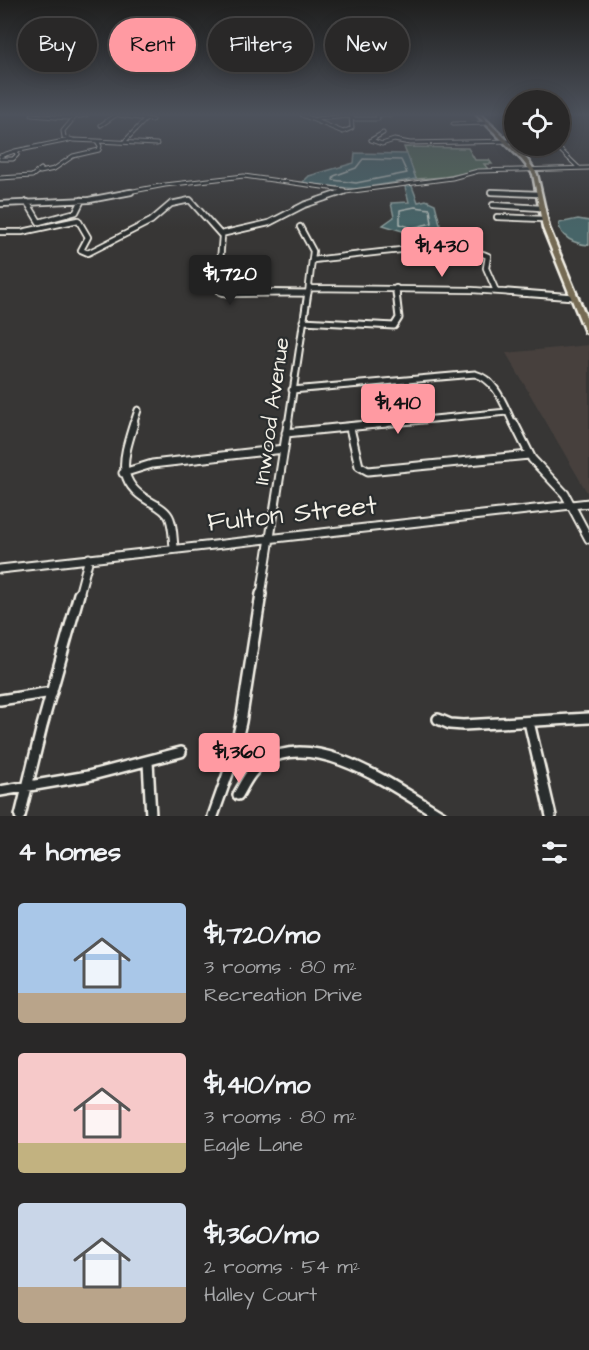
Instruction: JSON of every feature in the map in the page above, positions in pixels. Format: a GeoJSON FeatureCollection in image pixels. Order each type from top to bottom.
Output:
{"type":"FeatureCollection","features":[{"type":"Feature","properties":{"kind":"main road"},"geometry":{"type":"LineString","coordinates":[[519,156],[536,177],[543,219],[589,332]]}},
{"type":"Feature","properties":{"kind":"street"},"geometry":{"type":"LineString","coordinates":[[0,158],[16,158],[15,153]]}},
{"type":"Feature","properties":{"kind":"street"},"geometry":{"type":"LineString","coordinates":[[0,178],[33,176],[41,170],[52,170],[71,157],[94,153]]}},
{"type":"Feature","properties":{"kind":"street"},"geometry":{"type":"LineString","coordinates":[[566,156],[579,168]]}},
{"type":"Feature","properties":{"kind":"street"},"geometry":{"type":"LineString","coordinates":[[221,234],[269,223],[304,205],[345,191],[452,178],[473,171],[589,168]]}},
{"type":"Feature","properties":{"kind":"street"},"geometry":{"type":"LineString","coordinates":[[0,204],[82,201],[165,185],[244,176],[345,191]]}},
{"type":"Feature","properties":{"kind":"street"},"geometry":{"type":"LineString","coordinates":[[491,192],[539,194]]}},
{"type":"Feature","properties":{"kind":"street"},"geometry":{"type":"LineString","coordinates":[[0,231],[22,232],[78,220],[88,237],[81,252],[88,253],[152,221],[171,204],[188,199],[195,203],[221,234],[218,287],[221,292],[230,294],[396,288],[496,291],[574,297]]}},
{"type":"Feature","properties":{"kind":"street"},"geometry":{"type":"LineString","coordinates":[[27,202],[39,222],[76,212],[82,201]]}},
{"type":"Feature","properties":{"kind":"street"},"geometry":{"type":"LineString","coordinates":[[493,205],[541,208]]}},
{"type":"Feature","properties":{"kind":"street"},"geometry":{"type":"LineString","coordinates":[[497,217],[543,219]]}},
{"type":"Feature","properties":{"kind":"street","name":"Inwood Avenue"},"geometry":{"type":"LineString","coordinates":[[213,816],[236,744],[271,538],[313,260],[312,247],[300,227]]}},
{"type":"Feature","properties":{"kind":"street"},"geometry":{"type":"LineString","coordinates":[[313,260],[433,249],[473,249],[488,256],[486,268],[496,291]]}},
{"type":"Feature","properties":{"kind":"street"},"geometry":{"type":"LineString","coordinates":[[303,321],[394,326],[399,318],[396,288]]}},
{"type":"Feature","properties":{"kind":"street"},"geometry":{"type":"LineString","coordinates":[[292,390],[480,374],[490,380],[529,455],[572,504],[589,539]]}},
{"type":"Feature","properties":{"kind":"street"},"geometry":{"type":"LineString","coordinates":[[138,410],[127,446],[123,473],[135,493],[160,507],[170,518],[174,548]]}},
{"type":"Feature","properties":{"kind":"street"},"geometry":{"type":"LineString","coordinates":[[286,433],[507,412]]}},
{"type":"Feature","properties":{"kind":"street"},"geometry":{"type":"LineString","coordinates":[[350,428],[359,466],[368,471],[529,455]]}},
{"type":"Feature","properties":{"kind":"street"},"geometry":{"type":"LineString","coordinates":[[123,473],[152,464],[284,449]]}},
{"type":"Feature","properties":{"kind":"street","name":"Fulton Street"},"geometry":{"type":"LineString","coordinates":[[0,569],[589,503]]}},
{"type":"Feature","properties":{"kind":"street"},"geometry":{"type":"LineString","coordinates":[[20,816],[89,558]]}},
{"type":"Feature","properties":{"kind":"street"},"geometry":{"type":"LineString","coordinates":[[0,700],[52,692]]}},
{"type":"Feature","properties":{"kind":"street"},"geometry":{"type":"LineString","coordinates":[[438,719],[450,724],[463,725],[589,718]]}},
{"type":"Feature","properties":{"kind":"street"},"geometry":{"type":"LineString","coordinates":[[529,722],[551,816]]}},
{"type":"Feature","properties":{"kind":"street"},"geometry":{"type":"LineString","coordinates":[[0,791],[88,776],[181,752]]}},
{"type":"Feature","properties":{"kind":"street"},"geometry":{"type":"LineString","coordinates":[[238,795],[253,771],[274,757],[297,753],[324,754],[352,763],[442,816]]}},
{"type":"Feature","properties":{"kind":"street"},"geometry":{"type":"LineString","coordinates":[[233,757],[253,771]]}},
{"type":"Feature","properties":{"kind":"street"},"geometry":{"type":"LineString","coordinates":[[148,762],[152,816]]}},
{"type":"Feature","properties":{"kind":"shaded area"},"geometry":{"type":"Polygon","coordinates":[[[589,345],[589,494],[588,494],[506,353],[589,345]]]}},
{"type":"Feature","properties":{"kind":"green space"},"geometry":{"type":"Polygon","coordinates":[[[406,153],[471,153],[475,160],[489,160],[492,164],[484,164],[488,169],[444,177],[416,179],[406,153]]]}},
{"type":"Feature","properties":{"kind":"water"},"geometry":{"type":"Polygon","coordinates":[[[355,153],[407,154],[416,179],[356,189],[302,183],[309,176],[354,163],[355,153]]]}},
{"type":"Feature","properties":{"kind":"water"},"geometry":{"type":"Polygon","coordinates":[[[410,181],[418,202],[426,200],[435,204],[441,228],[412,234],[383,225],[394,217],[391,203],[409,202],[404,183],[410,181]]]}},
{"type":"Feature","properties":{"kind":"water"},"geometry":{"type":"Polygon","coordinates":[[[578,219],[589,221],[589,245],[569,239],[562,233],[559,223],[578,219]]]}}]}
